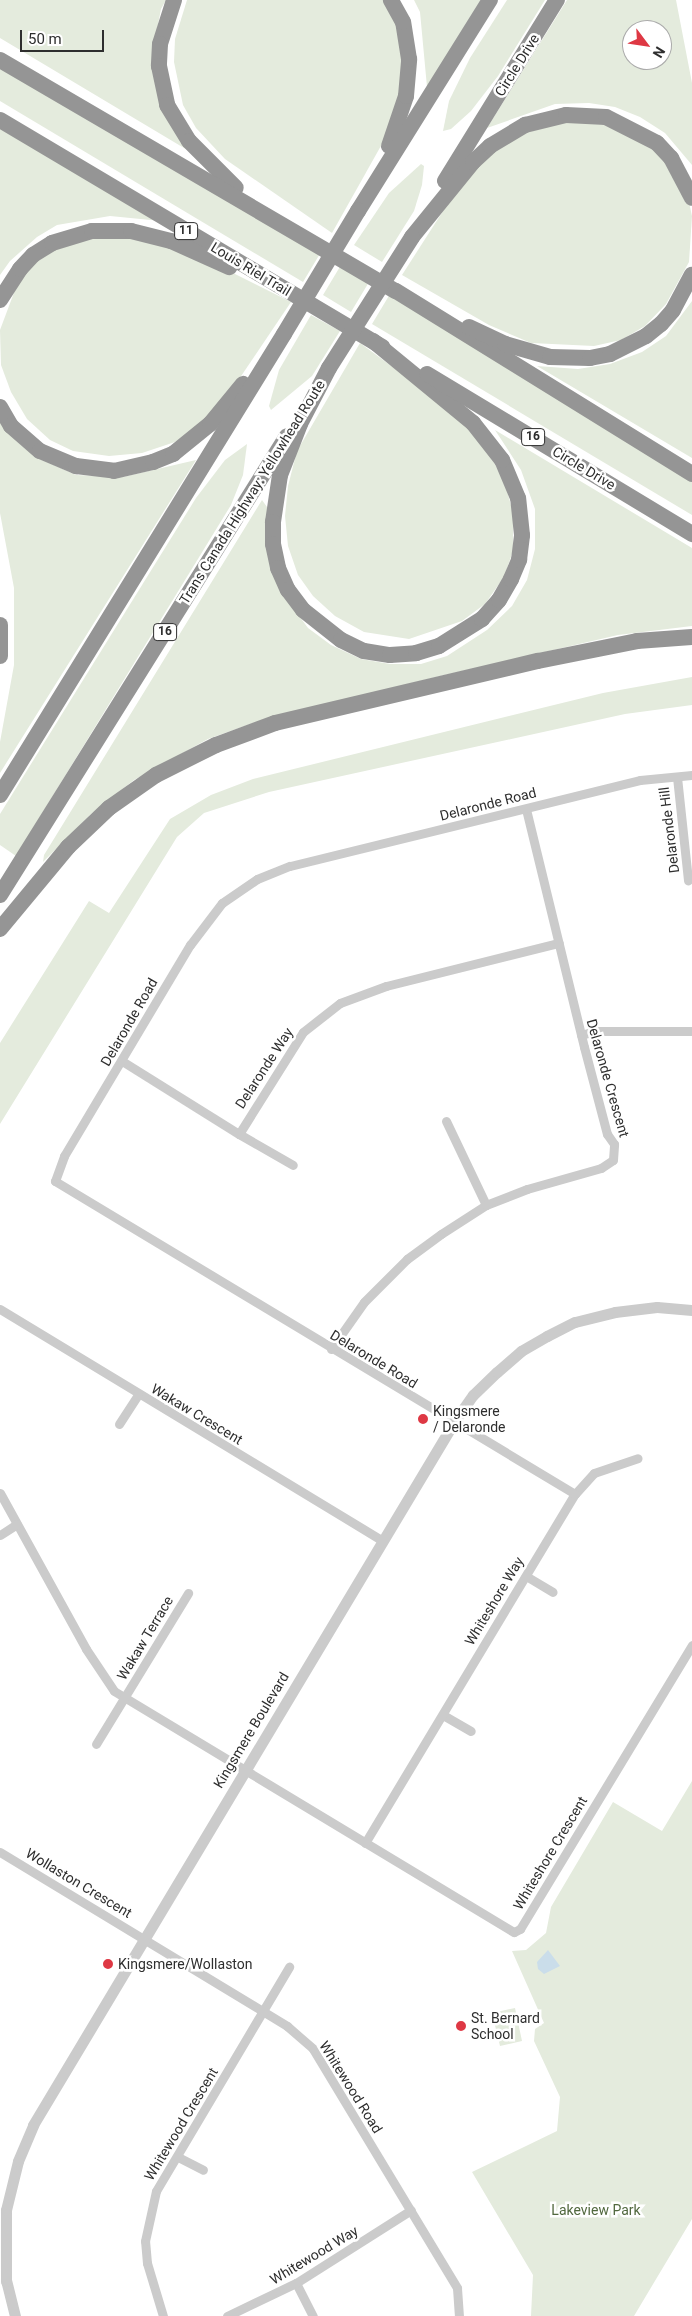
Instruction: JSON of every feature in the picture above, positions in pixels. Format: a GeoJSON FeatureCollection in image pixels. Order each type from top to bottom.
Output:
{"type":"FeatureCollection","features":[{"type":"Feature","properties":{"kind":"highway"},"geometry":{"type":"LineString","coordinates":[[174,0],[160,44],[159,66],[167,105],[176,124],[203,157],[272,218]]}},
{"type":"Feature","properties":{"kind":"highway"},"geometry":{"type":"LineString","coordinates":[[358,211],[395,134],[406,96],[410,59],[407,40],[391,0]]}},
{"type":"Feature","properties":{"kind":"highway"},"geometry":{"type":"LineString","coordinates":[[0,795],[358,211],[490,0]]}},
{"type":"Feature","properties":{"kind":"highway","name":"Circle Drive"},"geometry":{"type":"LineString","coordinates":[[329,368],[412,237],[557,0]]}},
{"type":"Feature","properties":{"kind":"highway"},"geometry":{"type":"LineString","coordinates":[[0,60],[396,291],[692,474]]}},
{"type":"Feature","properties":{"kind":"highway"},"geometry":{"type":"LineString","coordinates":[[412,237],[472,162],[490,146],[525,125],[566,115],[606,117],[657,143],[671,158],[692,198]]}},
{"type":"Feature","properties":{"kind":"highway","name":"Louis Riel Trail"},"geometry":{"type":"LineString","coordinates":[[0,120],[373,342]]}},
{"type":"Feature","properties":{"kind":"highway"},"geometry":{"type":"LineString","coordinates":[[0,300],[20,268],[52,242],[113,229],[171,240],[326,314]]}},
{"type":"Feature","properties":{"kind":"highway"},"geometry":{"type":"LineString","coordinates":[[396,291],[505,344],[550,357],[590,358],[628,347],[654,330],[674,310],[692,275]]}},
{"type":"Feature","properties":{"kind":"highway"},"geometry":{"type":"LineString","coordinates":[[0,407],[25,440],[57,460],[94,470],[132,468],[173,454],[210,424],[284,334]]}},
{"type":"Feature","properties":{"kind":"highway"},"geometry":{"type":"LineString","coordinates":[[329,368],[300,424],[280,475],[273,522],[273,544],[278,568],[288,590],[302,610],[340,640],[364,651],[390,655],[416,653],[439,646],[482,619],[499,600],[511,579],[519,560],[522,536],[518,498],[502,460],[473,423],[373,342]]}},
{"type":"Feature","properties":{"kind":"highway","name":"Circle Drive"},"geometry":{"type":"LineString","coordinates":[[373,342],[692,534]]}},
{"type":"Feature","properties":{"kind":"highway","name":"Trans Canada Highway: Yellowhead Route"},"geometry":{"type":"LineString","coordinates":[[0,896],[329,368]]}},
{"type":"Feature","properties":{"kind":"highway"},"geometry":{"type":"LineString","coordinates":[[0,625],[0,656]]}},
{"type":"Feature","properties":{"kind":"highway"},"geometry":{"type":"LineString","coordinates":[[0,929],[68,848],[109,808],[156,775],[216,745],[301,716],[538,660],[637,641],[692,637]]}},
{"type":"Feature","properties":{"kind":"street","name":"Delaronde Road"},"geometry":{"type":"LineString","coordinates":[[454,1422],[55,1181],[64,1156],[190,945],[222,903],[256,879],[290,866],[640,780],[692,775]]}},
{"type":"Feature","properties":{"kind":"street","name":"Delaronde Hill"},"geometry":{"type":"LineString","coordinates":[[677,777],[688,880]]}},
{"type":"Feature","properties":{"kind":"street","name":"Delaronde Crescent"},"geometry":{"type":"LineString","coordinates":[[331,1349],[364,1302],[394,1271],[441,1234],[486,1205],[527,1189],[600,1168],[613,1160],[614,1144],[607,1134],[526,809]]}},
{"type":"Feature","properties":{"kind":"street","name":"Delaronde Way"},"geometry":{"type":"LineString","coordinates":[[239,1134],[303,1032],[340,1003],[386,986],[559,943]]}},
{"type":"Feature","properties":{"kind":"street"},"geometry":{"type":"LineString","coordinates":[[581,1035],[612,1030],[692,1031]]}},
{"type":"Feature","properties":{"kind":"street"},"geometry":{"type":"LineString","coordinates":[[122,1061],[239,1134],[293,1165]]}},
{"type":"Feature","properties":{"kind":"street"},"geometry":{"type":"LineString","coordinates":[[446,1121],[486,1205]]}},
{"type":"Feature","properties":{"kind":"street","name":"Kingsmere Boulevard"},"geometry":{"type":"LineString","coordinates":[[15,2316],[6,2281],[4,2247],[6,2210],[18,2161],[33,2125],[454,1422],[473,1395],[521,1351],[575,1322],[615,1312],[656,1306],[692,1310]]}},
{"type":"Feature","properties":{"kind":"street","name":"Wakaw Crescent"},"geometry":{"type":"LineString","coordinates":[[0,1309],[138,1395],[382,1540]]}},
{"type":"Feature","properties":{"kind":"street"},"geometry":{"type":"LineString","coordinates":[[119,1424],[138,1395]]}},
{"type":"Feature","properties":{"kind":"street"},"geometry":{"type":"LineString","coordinates":[[454,1422],[575,1494]]}},
{"type":"Feature","properties":{"kind":"street","name":"Whiteshore Way"},"geometry":{"type":"LineString","coordinates":[[365,1843],[575,1494],[594,1474],[638,1458]]}},
{"type":"Feature","properties":{"kind":"street"},"geometry":{"type":"LineString","coordinates":[[0,1493],[104,1679],[124,1698],[244,1770]]}},
{"type":"Feature","properties":{"kind":"street"},"geometry":{"type":"LineString","coordinates":[[0,1535],[17,1524]]}},
{"type":"Feature","properties":{"kind":"street"},"geometry":{"type":"LineString","coordinates":[[526,1576],[553,1592]]}},
{"type":"Feature","properties":{"kind":"street","name":"Wakaw Terrace"},"geometry":{"type":"LineString","coordinates":[[96,1744],[188,1594]]}},
{"type":"Feature","properties":{"kind":"street","name":"Whiteshore Crescent"},"geometry":{"type":"LineString","coordinates":[[244,1770],[508,1930],[520,1929],[692,1645]]}},
{"type":"Feature","properties":{"kind":"street"},"geometry":{"type":"LineString","coordinates":[[443,1714],[471,1731]]}},
{"type":"Feature","properties":{"kind":"street","name":"Wollaston Crescent"},"geometry":{"type":"LineString","coordinates":[[0,1852],[145,1938]]}},
{"type":"Feature","properties":{"kind":"street","name":"Whitewood Road"},"geometry":{"type":"LineString","coordinates":[[145,1938],[287,2026],[313,2049],[457,2288],[459,2316]]}},
{"type":"Feature","properties":{"kind":"street","name":"Whitewood Crescent"},"geometry":{"type":"LineString","coordinates":[[163,2316],[147,2264],[145,2241],[156,2191],[178,2157],[289,1967]]}},
{"type":"Feature","properties":{"kind":"street"},"geometry":{"type":"LineString","coordinates":[[178,2157],[203,2170]]}},
{"type":"Feature","properties":{"kind":"street","name":"Whitewood Way"},"geometry":{"type":"LineString","coordinates":[[227,2316],[296,2283],[411,2210]]}},
{"type":"Feature","properties":{"kind":"street"},"geometry":{"type":"LineString","coordinates":[[296,2283],[313,2316]]}},
{"type":"Feature","properties":{"kind":"green space"},"geometry":{"type":"Polygon","coordinates":[[[0,0],[166,0],[161,9],[153,50],[189,151],[0,38],[0,0]]]}},
{"type":"Feature","properties":{"kind":"green space"},"geometry":{"type":"Polygon","coordinates":[[[187,0],[389,0],[407,56],[400,112],[332,233],[225,159],[196,128],[183,105],[174,62],[175,39],[187,0]]]}},
{"type":"Feature","properties":{"kind":"green space"},"geometry":{"type":"Polygon","coordinates":[[[414,0],[481,0],[427,87],[420,12],[414,0]]]}},
{"type":"Feature","properties":{"kind":"green space"},"geometry":{"type":"Polygon","coordinates":[[[507,0],[545,0],[498,76],[471,111],[451,129],[443,131],[449,101],[470,58],[507,0]]]}},
{"type":"Feature","properties":{"kind":"green space"},"geometry":{"type":"Polygon","coordinates":[[[567,0],[676,0],[692,83],[692,165],[665,133],[640,117],[615,107],[589,103],[555,104],[487,128],[567,0]]]}},
{"type":"Feature","properties":{"kind":"green space"},"geometry":{"type":"Polygon","coordinates":[[[0,62],[321,252],[303,282],[0,101],[0,62]]]}},
{"type":"Feature","properties":{"kind":"green space"},"geometry":{"type":"Polygon","coordinates":[[[567,119],[610,122],[654,146],[688,198],[692,216],[689,262],[666,304],[645,326],[621,340],[594,346],[531,343],[489,325],[402,275],[461,183],[484,156],[515,135],[567,119]]]}},
{"type":"Feature","properties":{"kind":"green space"},"geometry":{"type":"Polygon","coordinates":[[[0,124],[161,221],[110,216],[57,225],[37,237],[10,261],[0,275],[0,124]]]}},
{"type":"Feature","properties":{"kind":"green space"},"geometry":{"type":"Polygon","coordinates":[[[421,164],[424,166],[422,185],[414,211],[382,262],[354,245],[389,193],[421,164]]]}},
{"type":"Feature","properties":{"kind":"green space"},"geometry":{"type":"Polygon","coordinates":[[[119,236],[185,249],[291,302],[231,391],[202,423],[175,442],[142,453],[109,456],[73,451],[50,440],[27,419],[11,392],[1,365],[0,330],[18,282],[34,264],[52,251],[83,239],[119,236]]]}},
{"type":"Feature","properties":{"kind":"green space"},"geometry":{"type":"Polygon","coordinates":[[[341,265],[369,282],[351,312],[323,295],[341,265]]]}},
{"type":"Feature","properties":{"kind":"green space"},"geometry":{"type":"Polygon","coordinates":[[[390,294],[692,477],[692,515],[372,324],[390,294]]]}},
{"type":"Feature","properties":{"kind":"green space"},"geometry":{"type":"Polygon","coordinates":[[[692,301],[692,458],[537,366],[578,369],[610,364],[642,352],[666,336],[692,301]]]}},
{"type":"Feature","properties":{"kind":"green space"},"geometry":{"type":"Polygon","coordinates":[[[311,315],[340,331],[312,376],[271,410],[269,406],[279,370],[311,315]]]}},
{"type":"Feature","properties":{"kind":"green space"},"geometry":{"type":"Polygon","coordinates":[[[360,343],[458,415],[486,447],[505,483],[513,513],[513,551],[504,577],[485,604],[462,621],[409,639],[364,632],[335,616],[313,596],[298,575],[288,546],[285,516],[288,486],[297,451],[360,343]]]}},
{"type":"Feature","properties":{"kind":"green space"},"geometry":{"type":"Polygon","coordinates":[[[0,420],[22,446],[45,461],[76,475],[123,477],[196,460],[0,773],[0,742],[14,665],[14,588],[0,513],[0,420]]]}},
{"type":"Feature","properties":{"kind":"green space"},"geometry":{"type":"Polygon","coordinates":[[[495,430],[692,548],[692,626],[618,635],[436,677],[253,723],[208,739],[134,780],[91,814],[43,862],[44,855],[262,500],[267,507],[283,594],[308,628],[331,645],[361,659],[390,664],[421,664],[447,656],[487,630],[512,606],[527,580],[535,549],[535,509],[521,470],[495,430]]]}},
{"type":"Feature","properties":{"kind":"green space"},"geometry":{"type":"Polygon","coordinates":[[[247,444],[243,475],[231,505],[16,856],[0,845],[0,814],[196,498],[225,460],[247,444]]]}},
{"type":"Feature","properties":{"kind":"green space"},"geometry":{"type":"Polygon","coordinates":[[[692,677],[692,705],[625,714],[269,792],[204,813],[177,837],[0,1124],[0,1043],[89,901],[109,913],[170,819],[211,795],[253,779],[603,693],[692,677]]]}},
{"type":"Feature","properties":{"kind":"green space","name":"Lakeview Park"},"geometry":{"type":"Polygon","coordinates":[[[692,1781],[692,2219],[634,2316],[531,2316],[533,2275],[472,2172],[557,2131],[560,2097],[534,2041],[535,2029],[544,2023],[512,1951],[526,1950],[546,1933],[551,1907],[613,1802],[662,1831],[692,1781]]]}},
{"type":"Feature","properties":{"kind":"green space"},"geometry":{"type":"Polygon","coordinates":[[[515,2008],[522,2041],[500,2046],[492,2013],[515,2008]]]}},
{"type":"Feature","properties":{"kind":"water"},"geometry":{"type":"Polygon","coordinates":[[[548,1950],[560,1966],[544,1974],[538,1969],[537,1962],[548,1950]]]}},
{"type":"Feature","properties":{"kind":"place","name":"Kingsmere / Delaronde"},"geometry":{"type":"Point","coordinates":[423,1419]}},
{"type":"Feature","properties":{"kind":"place","name":"Kingsmere/Wollaston"},"geometry":{"type":"Point","coordinates":[108,1964]}},
{"type":"Feature","properties":{"kind":"place","name":"St. Bernard School"},"geometry":{"type":"Point","coordinates":[461,2026]}}]}
